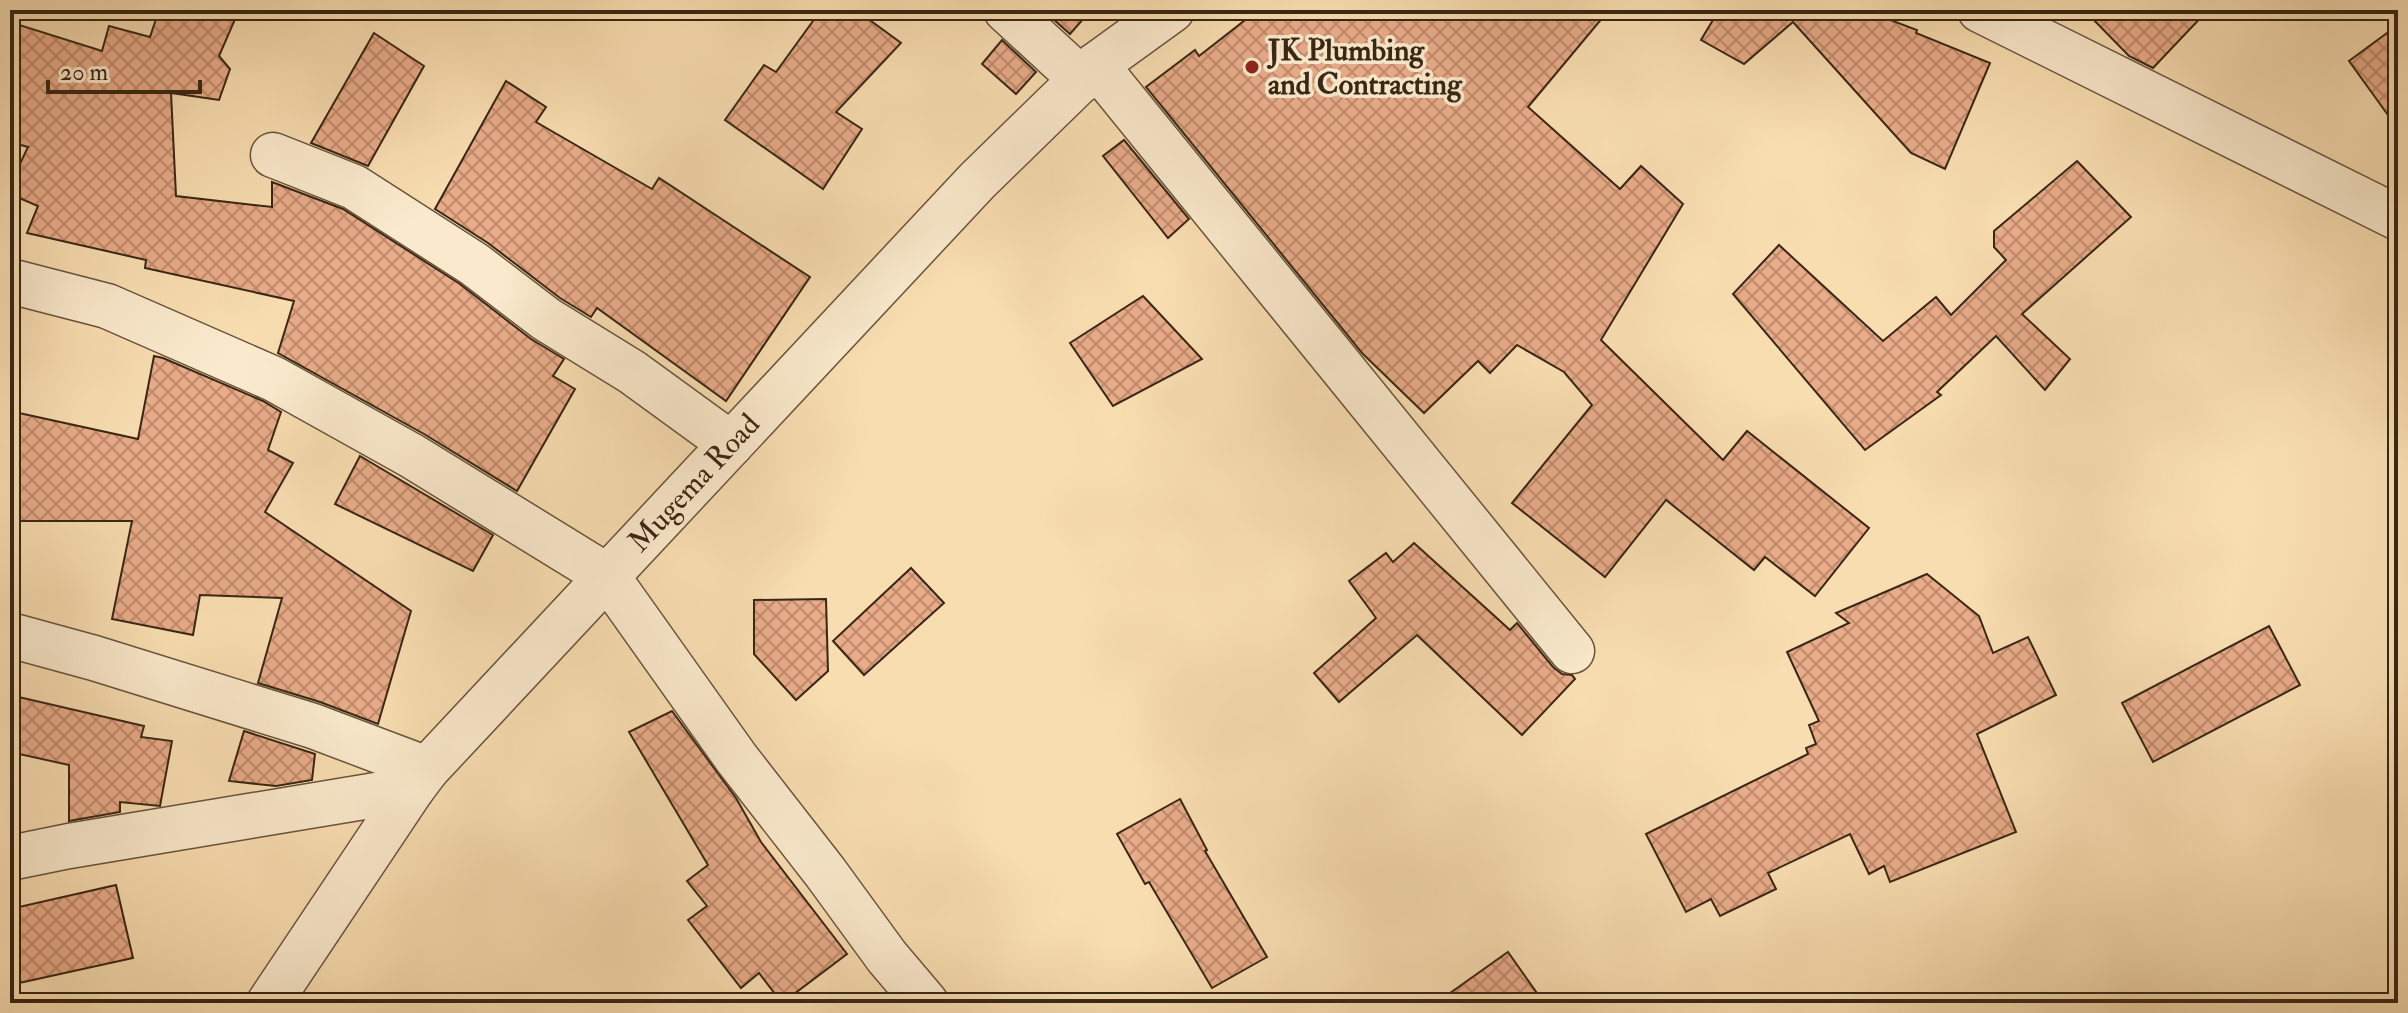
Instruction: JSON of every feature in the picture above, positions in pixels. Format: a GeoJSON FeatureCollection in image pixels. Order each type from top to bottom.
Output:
{"type":"FeatureCollection","features":[{"type":"Feature","properties":{"kind":"street"},"geometry":{"type":"LineString","coordinates":[[1006,10],[1089,72],[1572,651]]}},
{"type":"Feature","properties":{"kind":"street","name":"Mugema Road"},"geometry":{"type":"LineString","coordinates":[[269,1003],[419,779],[977,181],[1089,72],[1172,10]]}},
{"type":"Feature","properties":{"kind":"street"},"geometry":{"type":"LineString","coordinates":[[1980,10],[2398,218]]}},
{"type":"Feature","properties":{"kind":"street"},"geometry":{"type":"LineString","coordinates":[[273,155],[354,187],[474,264],[546,319],[632,372],[731,444]]}},
{"type":"Feature","properties":{"kind":"street"},"geometry":{"type":"LineString","coordinates":[[10,281],[107,306],[274,379],[412,456],[607,576],[737,759],[887,957],[926,1003]]}},
{"type":"Feature","properties":{"kind":"street"},"geometry":{"type":"LineString","coordinates":[[10,635],[313,726],[419,779]]}},
{"type":"Feature","properties":{"kind":"street"},"geometry":{"type":"LineString","coordinates":[[10,858],[419,779]]}},
{"type":"Feature","properties":{"kind":"building"},"geometry":{"type":"Polygon","coordinates":[[[159,10],[239,10],[219,56],[230,69],[219,100],[171,93],[176,196],[272,207],[272,182],[343,209],[460,284],[531,339],[564,359],[553,376],[575,389],[517,491],[424,434],[278,353],[294,301],[145,268],[146,260],[27,233],[38,206],[10,194],[10,185],[28,147],[10,142],[10,22],[102,51],[109,26],[150,37],[159,10]]]}},
{"type":"Feature","properties":{"kind":"building"},"geometry":{"type":"Polygon","coordinates":[[[821,10],[856,10],[901,43],[836,112],[862,129],[823,189],[725,120],[764,65],[776,72],[821,10]]]}},
{"type":"Feature","properties":{"kind":"building"},"geometry":{"type":"Polygon","coordinates":[[[1043,10],[1091,10],[1070,34],[1043,10]]]}},
{"type":"Feature","properties":{"kind":"building"},"geometry":{"type":"Polygon","coordinates":[[[1258,10],[1609,10],[1528,107],[1620,189],[1641,166],[1683,204],[1601,340],[1723,460],[1747,431],[1869,528],[1815,596],[1765,557],[1754,570],[1666,500],[1605,577],[1512,503],[1592,405],[1564,372],[1517,345],[1490,373],[1478,361],[1424,413],[1362,353],[1146,87],[1195,50],[1199,56],[1258,10]]]}},
{"type":"Feature","properties":{"kind":"building"},"geometry":{"type":"Polygon","coordinates":[[[1719,10],[1864,10],[1990,63],[1945,169],[1911,153],[1793,22],[1744,64],[1701,40],[1719,10]]]}},
{"type":"Feature","properties":{"kind":"building"},"geometry":{"type":"Polygon","coordinates":[[[2084,10],[2208,10],[2153,68],[2129,56],[2084,10]]]}},
{"type":"Feature","properties":{"kind":"building"},"geometry":{"type":"Polygon","coordinates":[[[2398,25],[2398,129],[2349,61],[2398,25]]]}},
{"type":"Feature","properties":{"kind":"building"},"geometry":{"type":"Polygon","coordinates":[[[374,33],[424,66],[368,166],[311,143],[374,33]]]}},
{"type":"Feature","properties":{"kind":"building"},"geometry":{"type":"Polygon","coordinates":[[[1002,40],[1036,72],[1016,94],[982,64],[1002,40]]]}},
{"type":"Feature","properties":{"kind":"building"},"geometry":{"type":"Polygon","coordinates":[[[506,81],[546,107],[536,122],[652,189],[659,178],[810,277],[726,401],[597,308],[591,317],[435,209],[506,81]]]}},
{"type":"Feature","properties":{"kind":"building"},"geometry":{"type":"Polygon","coordinates":[[[1124,140],[1189,219],[1168,238],[1103,156],[1124,140]]]}},
{"type":"Feature","properties":{"kind":"building"},"geometry":{"type":"Polygon","coordinates":[[[2077,161],[2131,217],[2022,314],[2070,359],[2045,390],[1996,336],[1937,392],[1941,395],[1865,450],[1733,294],[1779,245],[1883,341],[1936,297],[1951,315],[2006,260],[1994,247],[1994,231],[2077,161]]]}},
{"type":"Feature","properties":{"kind":"building"},"geometry":{"type":"Polygon","coordinates":[[[1143,296],[1202,359],[1113,406],[1070,343],[1143,296]]]}},
{"type":"Feature","properties":{"kind":"building"},"geometry":{"type":"Polygon","coordinates":[[[154,356],[263,401],[281,412],[268,450],[293,463],[265,512],[411,611],[378,724],[258,683],[282,598],[200,595],[193,635],[112,619],[132,521],[10,521],[10,411],[138,439],[154,356]]]}},
{"type":"Feature","properties":{"kind":"building"},"geometry":{"type":"Polygon","coordinates":[[[360,456],[493,535],[473,571],[335,504],[360,456]]]}},
{"type":"Feature","properties":{"kind":"building"},"geometry":{"type":"Polygon","coordinates":[[[1414,543],[1510,630],[1517,623],[1553,667],[1575,679],[1522,735],[1417,635],[1339,702],[1314,673],[1376,618],[1349,581],[1386,553],[1393,562],[1414,543]]]}},
{"type":"Feature","properties":{"kind":"building"},"geometry":{"type":"Polygon","coordinates":[[[911,568],[944,603],[864,675],[833,641],[911,568]]]}},
{"type":"Feature","properties":{"kind":"building"},"geometry":{"type":"Polygon","coordinates":[[[1927,574],[1979,616],[1993,653],[2028,637],[2056,695],[1977,734],[2016,832],[1890,882],[1884,866],[1869,874],[1850,834],[1768,873],[1776,889],[1720,916],[1711,899],[1686,912],[1646,834],[1808,754],[1806,748],[1816,744],[1809,725],[1819,721],[1787,652],[1849,623],[1836,613],[1927,574]]]}},
{"type":"Feature","properties":{"kind":"building"},"geometry":{"type":"Polygon","coordinates":[[[826,599],[828,671],[796,700],[754,654],[754,600],[826,599]]]}},
{"type":"Feature","properties":{"kind":"building"},"geometry":{"type":"Polygon","coordinates":[[[2269,626],[2300,685],[2153,762],[2122,703],[2269,626]]]}},
{"type":"Feature","properties":{"kind":"building"},"geometry":{"type":"Polygon","coordinates":[[[10,695],[144,726],[141,737],[172,741],[160,806],[120,802],[120,812],[69,821],[69,765],[10,752],[10,695]]]}},
{"type":"Feature","properties":{"kind":"building"},"geometry":{"type":"Polygon","coordinates":[[[672,711],[736,798],[761,842],[847,954],[782,1003],[759,973],[741,988],[688,920],[707,906],[687,881],[708,865],[629,732],[672,711]]]}},
{"type":"Feature","properties":{"kind":"building"},"geometry":{"type":"Polygon","coordinates":[[[244,731],[315,754],[312,780],[276,786],[229,781],[244,731]]]}},
{"type":"Feature","properties":{"kind":"building"},"geometry":{"type":"Polygon","coordinates":[[[1180,799],[1205,851],[1267,957],[1212,988],[1149,882],[1145,884],[1117,834],[1180,799]]]}},
{"type":"Feature","properties":{"kind":"building"},"geometry":{"type":"Polygon","coordinates":[[[116,885],[133,958],[10,985],[10,909],[116,885]]]}},
{"type":"Feature","properties":{"kind":"building"},"geometry":{"type":"Polygon","coordinates":[[[1508,952],[1544,1003],[1436,1003],[1508,952]]]}},
{"type":"Feature","properties":{"kind":"place","name":"JK Plumbing and Contracting"},"geometry":{"type":"Point","coordinates":[1252,67]}}]}
